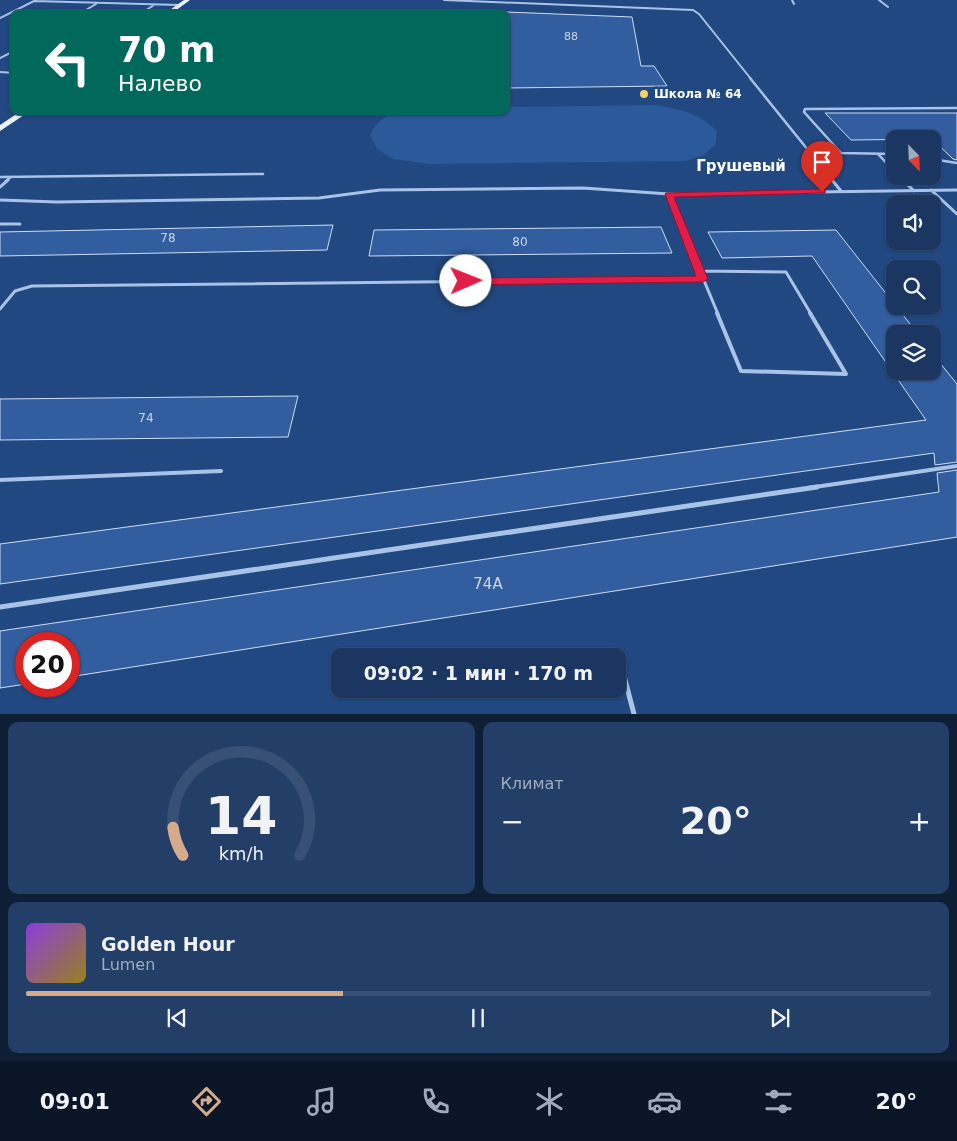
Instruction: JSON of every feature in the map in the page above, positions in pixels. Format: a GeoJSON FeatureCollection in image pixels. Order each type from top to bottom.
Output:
{"type":"FeatureCollection","features":[{"type":"Feature","properties":{"kind":"main road"},"geometry":{"type":"LineString","coordinates":[[174,10],[187,0]]}},
{"type":"Feature","properties":{"kind":"main road"},"geometry":{"type":"LineString","coordinates":[[0,129],[20,115]]}},
{"type":"Feature","properties":{"kind":"lane"},"geometry":{"type":"LineString","coordinates":[[77,2],[81,0]]}},
{"type":"Feature","properties":{"kind":"lane"},"geometry":{"type":"LineString","coordinates":[[444,0],[693,10],[699,14],[841,191]]}},
{"type":"Feature","properties":{"kind":"lane"},"geometry":{"type":"LineString","coordinates":[[792,0],[794,4]]}},
{"type":"Feature","properties":{"kind":"lane"},"geometry":{"type":"LineString","coordinates":[[879,0],[888,7]]}},
{"type":"Feature","properties":{"kind":"lane"},"geometry":{"type":"LineString","coordinates":[[16,10],[35,1],[180,6]]}},
{"type":"Feature","properties":{"kind":"lane"},"geometry":{"type":"LineString","coordinates":[[86,10],[98,3]]}},
{"type":"Feature","properties":{"kind":"lane"},"geometry":{"type":"LineString","coordinates":[[146,10],[154,5]]}},
{"type":"Feature","properties":{"kind":"lane"},"geometry":{"type":"LineString","coordinates":[[886,154],[841,152],[835,149],[804,112],[805,109],[957,108]]}},
{"type":"Feature","properties":{"kind":"lane"},"geometry":{"type":"LineString","coordinates":[[878,154],[886,162]]}},
{"type":"Feature","properties":{"kind":"lane"},"geometry":{"type":"LineString","coordinates":[[941,160],[957,163]]}},
{"type":"Feature","properties":{"kind":"lane"},"geometry":{"type":"LineString","coordinates":[[0,177],[263,174]]}},
{"type":"Feature","properties":{"kind":"lane"},"geometry":{"type":"LineString","coordinates":[[0,187],[11,177]]}},
{"type":"Feature","properties":{"kind":"lane"},"geometry":{"type":"LineString","coordinates":[[909,185],[914,190]]}},
{"type":"Feature","properties":{"kind":"lane"},"geometry":{"type":"LineString","coordinates":[[0,200],[57,202],[319,198],[380,190],[583,188],[636,190],[669,194],[957,190]]}},
{"type":"Feature","properties":{"kind":"lane"},"geometry":{"type":"LineString","coordinates":[[931,190],[957,214]]}},
{"type":"Feature","properties":{"kind":"lane"},"geometry":{"type":"LineString","coordinates":[[669,194],[703,279],[741,371],[846,374],[786,272],[700,271]]}},
{"type":"Feature","properties":{"kind":"lane"},"geometry":{"type":"LineString","coordinates":[[0,224],[20,224]]}},
{"type":"Feature","properties":{"kind":"lane"},"geometry":{"type":"LineString","coordinates":[[0,309],[15,291],[32,286],[703,279]]}},
{"type":"Feature","properties":{"kind":"lane"},"geometry":{"type":"LineString","coordinates":[[0,607],[957,466]]}},
{"type":"Feature","properties":{"kind":"lane"},"geometry":{"type":"LineString","coordinates":[[0,480],[221,471]]}},
{"type":"Feature","properties":{"kind":"lane"},"geometry":{"type":"LineString","coordinates":[[626,681],[634,714]]}},
{"type":"Feature","properties":{"kind":"shaded area"},"geometry":{"type":"Polygon","coordinates":[[[655,105],[681,110],[702,119],[717,131],[716,144],[704,155],[686,161],[429,164],[394,159],[377,149],[370,134],[376,125],[390,115],[510,115],[510,107],[655,105]]]}},
{"type":"Feature","properties":{"kind":"building"},"geometry":{"type":"Polygon","coordinates":[[[510,12],[632,17],[641,66],[654,66],[667,86],[510,88],[510,12]]]}},
{"type":"Feature","properties":{"kind":"building"},"geometry":{"type":"Polygon","coordinates":[[[825,113],[957,113],[957,160],[953,159],[941,148],[941,130],[886,130],[886,140],[851,140],[825,113]]]}},
{"type":"Feature","properties":{"kind":"building"},"geometry":{"type":"Polygon","coordinates":[[[333,225],[327,250],[0,256],[0,232],[333,225]]]}},
{"type":"Feature","properties":{"kind":"building"},"geometry":{"type":"Polygon","coordinates":[[[661,227],[672,253],[369,256],[374,230],[661,227]]]}},
{"type":"Feature","properties":{"kind":"building"},"geometry":{"type":"Polygon","coordinates":[[[836,230],[886,293],[886,315],[903,315],[911,325],[886,325],[886,362],[812,256],[722,258],[708,232],[836,230]]]}},
{"type":"Feature","properties":{"kind":"building"},"geometry":{"type":"Polygon","coordinates":[[[941,364],[957,384],[957,462],[935,465],[934,453],[0,584],[0,544],[926,420],[898,380],[941,380],[941,364]]]}},
{"type":"Feature","properties":{"kind":"building"},"geometry":{"type":"Polygon","coordinates":[[[298,396],[288,437],[0,440],[0,399],[298,396]]]}},
{"type":"Feature","properties":{"kind":"building"},"geometry":{"type":"Polygon","coordinates":[[[957,470],[957,537],[80,675],[80,632],[15,632],[15,686],[0,688],[0,631],[939,492],[937,473],[957,470]]]}},
{"type":"Feature","properties":{"kind":"place","name":"Школа № 64"},"geometry":{"type":"Point","coordinates":[644,94]}},
{"type":"Feature","properties":{"kind":"district","name":"Грушевый"},"geometry":{"type":"Point","coordinates":[741,166]}},
{"type":"Feature","properties":{"kind":"route"},"geometry":{"type":"LineString","coordinates":[[466,281],[703,279],[669,194],[822,192]]}}]}
